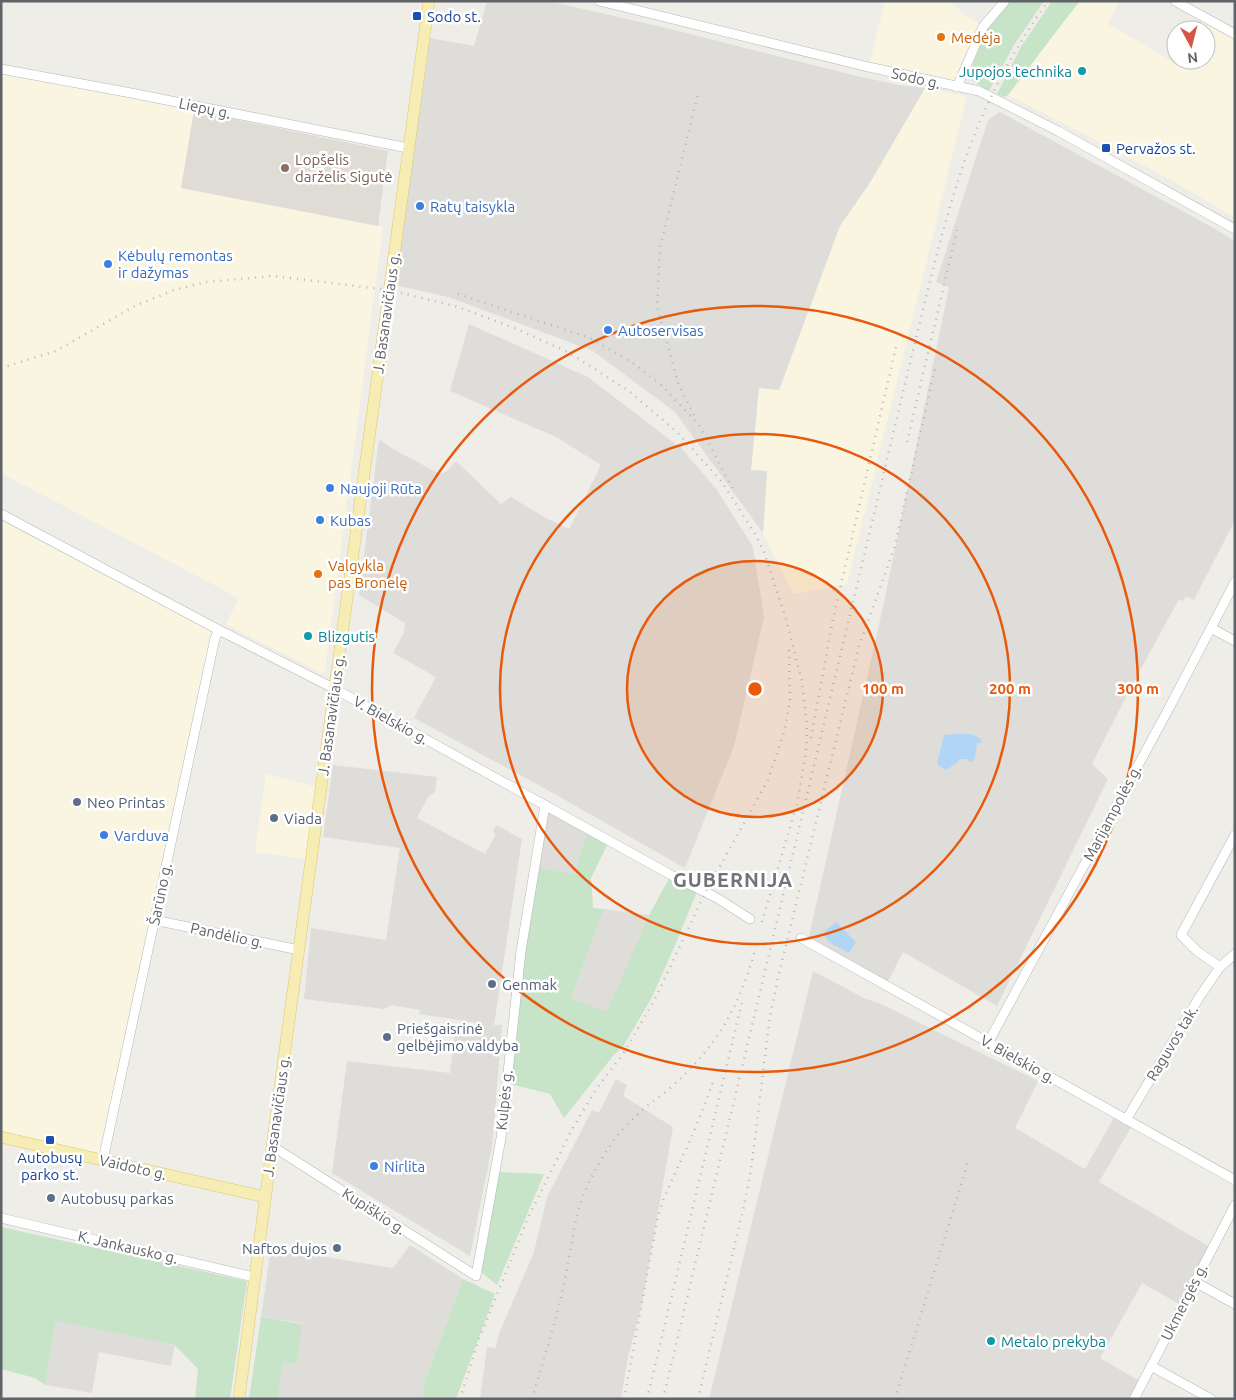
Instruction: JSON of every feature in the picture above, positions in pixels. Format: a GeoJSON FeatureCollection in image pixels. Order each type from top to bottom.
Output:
{"type":"FeatureCollection","features":[{"type":"Feature","properties":{"kind":"main road","name":"J. Basanavičiaus g."},"geometry":{"type":"LineString","coordinates":[[239,1399],[254,1277],[429,1]]}},
{"type":"Feature","properties":{"kind":"main road","name":"Vaidoto g."},"geometry":{"type":"LineString","coordinates":[[1,1137],[265,1197]]}},
{"type":"Feature","properties":{"kind":"street","name":"Sodo g."},"geometry":{"type":"LineString","coordinates":[[599,1],[631,5],[758,40],[979,92],[1029,115],[1235,230]]}},
{"type":"Feature","properties":{"kind":"street"},"geometry":{"type":"LineString","coordinates":[[958,87],[983,27],[1005,1]]}},
{"type":"Feature","properties":{"kind":"street"},"geometry":{"type":"LineString","coordinates":[[1175,1],[1235,34]]}},
{"type":"Feature","properties":{"kind":"street","name":"Liepų g."},"geometry":{"type":"LineString","coordinates":[[1,69],[408,148]]}},
{"type":"Feature","properties":{"kind":"street","name":"V. Bielskio g."},"geometry":{"type":"LineString","coordinates":[[1,514],[219,630],[335,689],[670,875],[717,898],[750,919]]}},
{"type":"Feature","properties":{"kind":"street","name":"Marijampolės g."},"geometry":{"type":"LineString","coordinates":[[988,1043],[1235,582]]}},
{"type":"Feature","properties":{"kind":"street"},"geometry":{"type":"LineString","coordinates":[[1210,628],[1235,641]]}},
{"type":"Feature","properties":{"kind":"street","name":"Šarūno g."},"geometry":{"type":"LineString","coordinates":[[102,1160],[215,638],[219,630]]}},
{"type":"Feature","properties":{"kind":"street","name":"Kulpės g."},"geometry":{"type":"LineString","coordinates":[[476,1276],[501,1138],[521,951],[545,805]]}},
{"type":"Feature","properties":{"kind":"street"},"geometry":{"type":"LineString","coordinates":[[1220,967],[1197,951],[1180,935],[1235,835]]}},
{"type":"Feature","properties":{"kind":"street","name":"Pandėlio g."},"geometry":{"type":"LineString","coordinates":[[154,920],[299,950]]}},
{"type":"Feature","properties":{"kind":"street","name":"V. Bielskio g."},"geometry":{"type":"LineString","coordinates":[[801,938],[1235,1180]]}},
{"type":"Feature","properties":{"kind":"street","name":"Raguvos tak."},"geometry":{"type":"LineString","coordinates":[[1126,1120],[1200,996],[1220,967],[1235,954]]}},
{"type":"Feature","properties":{"kind":"street","name":"Kupiškio g."},"geometry":{"type":"LineString","coordinates":[[272,1146],[476,1276]]}},
{"type":"Feature","properties":{"kind":"street","name":"Ukmergės g."},"geometry":{"type":"LineString","coordinates":[[1134,1399],[1235,1205]]}},
{"type":"Feature","properties":{"kind":"street","name":"K. Jankausko g."},"geometry":{"type":"LineString","coordinates":[[1,1218],[254,1277]]}},
{"type":"Feature","properties":{"kind":"street"},"geometry":{"type":"LineString","coordinates":[[1195,1282],[1235,1304]]}},
{"type":"Feature","properties":{"kind":"street"},"geometry":{"type":"LineString","coordinates":[[1151,1366],[1211,1399]]}},
{"type":"Feature","properties":{"kind":"shaded area"},"geometry":{"type":"Polygon","coordinates":[[[487,1],[548,1],[662,27],[861,77],[925,88],[871,181],[840,226],[779,390],[759,388],[751,470],[767,471],[763,533],[675,412],[593,351],[448,297],[395,285],[430,38],[474,46],[487,1]]]}},
{"type":"Feature","properties":{"kind":"shaded area"},"geometry":{"type":"Polygon","coordinates":[[[885,1],[950,1],[964,14],[987,29],[968,76],[952,81],[870,62],[885,1]]]}},
{"type":"Feature","properties":{"kind":"shaded area"},"geometry":{"type":"Polygon","coordinates":[[[1080,1],[1119,1],[1108,24],[1166,58],[1166,70],[1216,70],[1216,24],[1235,34],[1235,218],[1173,181],[1008,95],[1080,1]]]}},
{"type":"Feature","properties":{"kind":"shaded area"},"geometry":{"type":"Polygon","coordinates":[[[1,72],[194,111],[181,188],[383,227],[325,670],[321,673],[226,624],[239,598],[1,473],[1,72]]]}},
{"type":"Feature","properties":{"kind":"shaded area"},"geometry":{"type":"Polygon","coordinates":[[[925,88],[967,96],[847,584],[793,594],[763,533],[767,471],[751,470],[759,388],[779,390],[840,226],[871,181],[925,88]]]}},
{"type":"Feature","properties":{"kind":"shaded area","name":"Lopšelis darželis Sigutė"},"geometry":{"type":"Polygon","coordinates":[[[194,111],[388,151],[378,226],[181,188],[194,111]]]}},
{"type":"Feature","properties":{"kind":"shaded area"},"geometry":{"type":"Polygon","coordinates":[[[1000,112],[1235,241],[1235,520],[1194,600],[1186,596],[1183,601],[1179,599],[1092,764],[1108,779],[997,1006],[903,952],[886,985],[808,941],[884,602],[949,287],[936,282],[988,120],[1000,112]]]}},
{"type":"Feature","properties":{"kind":"shaded area"},"geometry":{"type":"Polygon","coordinates":[[[469,324],[588,377],[682,449],[717,490],[753,547],[764,617],[734,746],[685,868],[544,788],[414,718],[436,677],[393,653],[404,632],[405,623],[359,595],[379,439],[393,449],[440,474],[447,471],[456,461],[501,504],[511,497],[544,517],[569,529],[601,465],[556,437],[450,391],[469,324]]]}},
{"type":"Feature","properties":{"kind":"shaded area"},"geometry":{"type":"Polygon","coordinates":[[[1,514],[219,630],[103,1160],[1,1137],[1,514]]]}},
{"type":"Feature","properties":{"kind":"shaded area"},"geometry":{"type":"Polygon","coordinates":[[[333,765],[437,777],[435,792],[428,797],[417,818],[485,854],[496,834],[493,832],[496,825],[522,839],[494,1025],[502,1025],[492,1147],[470,1256],[332,1173],[347,1061],[450,1073],[455,1031],[476,1035],[478,1023],[419,1014],[420,1010],[392,1005],[384,1009],[304,999],[311,928],[386,940],[400,848],[323,837],[333,765]]]}},
{"type":"Feature","properties":{"kind":"shaded area"},"geometry":{"type":"Polygon","coordinates":[[[266,774],[321,788],[312,860],[255,852],[266,774]]]}},
{"type":"Feature","properties":{"kind":"shaded area"},"geometry":{"type":"Polygon","coordinates":[[[545,805],[588,829],[576,874],[535,867],[545,805]]]}},
{"type":"Feature","properties":{"kind":"shaded area"},"geometry":{"type":"Polygon","coordinates":[[[604,909],[649,915],[607,1013],[571,998],[604,909]]]}},
{"type":"Feature","properties":{"kind":"shaded area"},"geometry":{"type":"Polygon","coordinates":[[[813,971],[864,998],[883,1005],[1038,1081],[1015,1128],[1085,1169],[1116,1114],[1133,1124],[1099,1182],[1212,1248],[1183,1306],[1142,1283],[1100,1358],[1143,1383],[1134,1399],[709,1399],[813,971]]]}},
{"type":"Feature","properties":{"kind":"shaded area"},"geometry":{"type":"Polygon","coordinates":[[[616,1079],[627,1085],[623,1096],[673,1127],[641,1308],[628,1357],[621,1399],[480,1399],[487,1347],[496,1348],[498,1336],[534,1252],[547,1197],[592,1110],[599,1113],[616,1079]]]}},
{"type":"Feature","properties":{"kind":"shaded area"},"geometry":{"type":"Polygon","coordinates":[[[410,1245],[463,1279],[425,1381],[422,1399],[278,1399],[283,1363],[297,1364],[302,1323],[261,1317],[271,1248],[393,1268],[410,1245]]]}},
{"type":"Feature","properties":{"kind":"shaded area"},"geometry":{"type":"Polygon","coordinates":[[[56,1321],[175,1345],[171,1366],[99,1352],[92,1393],[45,1385],[56,1321]]]}},
{"type":"Feature","properties":{"kind":"green space"},"geometry":{"type":"Polygon","coordinates":[[[1011,1],[1044,1],[1014,45],[989,91],[968,76],[987,29],[1011,1]]]}},
{"type":"Feature","properties":{"kind":"green space"},"geometry":{"type":"Polygon","coordinates":[[[1052,1],[1080,1],[1008,95],[1004,97],[997,94],[1021,47],[1052,1]]]}},
{"type":"Feature","properties":{"kind":"green space"},"geometry":{"type":"Polygon","coordinates":[[[588,829],[609,841],[591,878],[593,908],[604,909],[571,998],[607,1012],[649,915],[671,875],[698,889],[652,997],[624,1045],[613,1056],[564,1118],[550,1094],[510,1084],[535,867],[575,874],[588,829]]]}},
{"type":"Feature","properties":{"kind":"green space"},"geometry":{"type":"Polygon","coordinates":[[[498,1172],[544,1174],[497,1285],[480,1271],[498,1172]]]}},
{"type":"Feature","properties":{"kind":"green space"},"geometry":{"type":"Polygon","coordinates":[[[1,1227],[247,1281],[230,1399],[195,1399],[198,1369],[175,1345],[56,1321],[45,1385],[35,1378],[1,1369],[1,1227]]]}},
{"type":"Feature","properties":{"kind":"green space"},"geometry":{"type":"Polygon","coordinates":[[[463,1279],[495,1294],[456,1399],[422,1399],[425,1381],[463,1279]]]}},
{"type":"Feature","properties":{"kind":"green space"},"geometry":{"type":"Polygon","coordinates":[[[261,1317],[302,1324],[297,1364],[283,1363],[278,1399],[249,1399],[261,1317]]]}},
{"type":"Feature","properties":{"kind":"water"},"geometry":{"type":"Polygon","coordinates":[[[971,734],[981,739],[981,743],[977,743],[975,759],[971,762],[966,759],[959,759],[957,763],[946,770],[937,764],[944,735],[971,734]]]}},
{"type":"Feature","properties":{"kind":"water"},"geometry":{"type":"Polygon","coordinates":[[[836,922],[856,942],[849,953],[829,942],[825,935],[825,931],[836,922]]]}},
{"type":"Feature","properties":{"kind":"railway"},"geometry":{"type":"LineString","coordinates":[[663,1399],[909,367],[945,225],[972,141],[996,86],[1015,51],[1048,1]]}},
{"type":"Feature","properties":{"kind":"railway"},"geometry":{"type":"LineString","coordinates":[[694,415],[678,383],[657,306],[660,248],[698,94]]}},
{"type":"Feature","properties":{"kind":"railway"},"geometry":{"type":"LineString","coordinates":[[907,442],[957,230]]}},
{"type":"Feature","properties":{"kind":"railway"},"geometry":{"type":"LineString","coordinates":[[1,368],[56,351],[135,306],[174,290],[206,282],[273,276],[389,290],[455,306],[517,329],[568,352],[629,391],[677,432],[722,482],[755,534],[764,552],[786,619],[802,682],[807,727],[806,751],[797,805]]}},
{"type":"Feature","properties":{"kind":"railway"},"geometry":{"type":"LineString","coordinates":[[458,294],[590,338],[633,363],[660,384],[699,425],[733,489]]}},
{"type":"Feature","properties":{"kind":"railway"},"geometry":{"type":"LineString","coordinates":[[811,738],[833,619],[896,347]]}},
{"type":"Feature","properties":{"kind":"railway"},"geometry":{"type":"LineString","coordinates":[[698,1399],[751,1170],[770,1016],[778,978],[859,646],[894,549],[935,369]]}},
{"type":"Feature","properties":{"kind":"railway"},"geometry":{"type":"LineString","coordinates":[[460,1399],[479,1339],[528,1218],[571,1131],[597,1088],[623,1054],[655,999],[705,893],[768,780],[785,729],[790,699],[789,649]]}},
{"type":"Feature","properties":{"kind":"railway"},"geometry":{"type":"LineString","coordinates":[[762,922],[795,810]]}},
{"type":"Feature","properties":{"kind":"railway"},"geometry":{"type":"LineString","coordinates":[[532,1399],[561,1297],[578,1211],[591,1178],[609,1147],[621,1131],[640,1112],[686,1073],[713,1041],[724,1025],[742,990],[756,947]]}},
{"type":"Feature","properties":{"kind":"railway"},"geometry":{"type":"LineString","coordinates":[[647,1399],[742,1002]]}},
{"type":"Feature","properties":{"kind":"railway"},"geometry":{"type":"LineString","coordinates":[[624,1399],[658,1216],[713,1082]]}},
{"type":"Feature","properties":{"kind":"railway"},"geometry":{"type":"LineString","coordinates":[[895,1399],[968,1162]]}},
{"type":"Feature","properties":{"kind":"place","name":"Sodo st."},"geometry":{"type":"Point","coordinates":[417,16]}},
{"type":"Feature","properties":{"kind":"place","name":"Medėja"},"geometry":{"type":"Point","coordinates":[941,37]}},
{"type":"Feature","properties":{"kind":"place","name":"Jupojos technika"},"geometry":{"type":"Point","coordinates":[1082,71]}},
{"type":"Feature","properties":{"kind":"place","name":"Pervažos st."},"geometry":{"type":"Point","coordinates":[1106,148]}},
{"type":"Feature","properties":{"kind":"place","name":"Lopšelis darželis Sigutė"},"geometry":{"type":"Point","coordinates":[285,168]}},
{"type":"Feature","properties":{"kind":"place","name":"Ratų taisykla"},"geometry":{"type":"Point","coordinates":[420,206]}},
{"type":"Feature","properties":{"kind":"place","name":"Kėbulų remontas ir dažymas"},"geometry":{"type":"Point","coordinates":[108,264]}},
{"type":"Feature","properties":{"kind":"place","name":"Autoservisas"},"geometry":{"type":"Point","coordinates":[608,330]}},
{"type":"Feature","properties":{"kind":"place","name":"Naujoji Rūta"},"geometry":{"type":"Point","coordinates":[330,488]}},
{"type":"Feature","properties":{"kind":"place","name":"Kubas"},"geometry":{"type":"Point","coordinates":[320,520]}},
{"type":"Feature","properties":{"kind":"place","name":"Valgykla pas Bronelę"},"geometry":{"type":"Point","coordinates":[318,574]}},
{"type":"Feature","properties":{"kind":"place","name":"Blizgutis"},"geometry":{"type":"Point","coordinates":[308,636]}},
{"type":"Feature","properties":{"kind":"place","name":"Neo Printas"},"geometry":{"type":"Point","coordinates":[77,802]}},
{"type":"Feature","properties":{"kind":"place","name":"Viada"},"geometry":{"type":"Point","coordinates":[274,818]}},
{"type":"Feature","properties":{"kind":"place","name":"Varduva"},"geometry":{"type":"Point","coordinates":[104,835]}},
{"type":"Feature","properties":{"kind":"place","name":"Genmak"},"geometry":{"type":"Point","coordinates":[492,984]}},
{"type":"Feature","properties":{"kind":"place","name":"Priešgaisrinė gelbėjimo valdyba"},"geometry":{"type":"Point","coordinates":[387,1037]}},
{"type":"Feature","properties":{"kind":"place","name":"Autobusų parko st."},"geometry":{"type":"Point","coordinates":[50,1140]}},
{"type":"Feature","properties":{"kind":"place","name":"Nirlita"},"geometry":{"type":"Point","coordinates":[374,1166]}},
{"type":"Feature","properties":{"kind":"place","name":"Autobusų parkas"},"geometry":{"type":"Point","coordinates":[51,1198]}},
{"type":"Feature","properties":{"kind":"place","name":"Naftos dujos"},"geometry":{"type":"Point","coordinates":[337,1248]}},
{"type":"Feature","properties":{"kind":"place","name":"Metalo prekyba"},"geometry":{"type":"Point","coordinates":[991,1341]}},
{"type":"Feature","properties":{"kind":"district","name":"GUBERNIJA"},"geometry":{"type":"Point","coordinates":[733,879]}}]}
